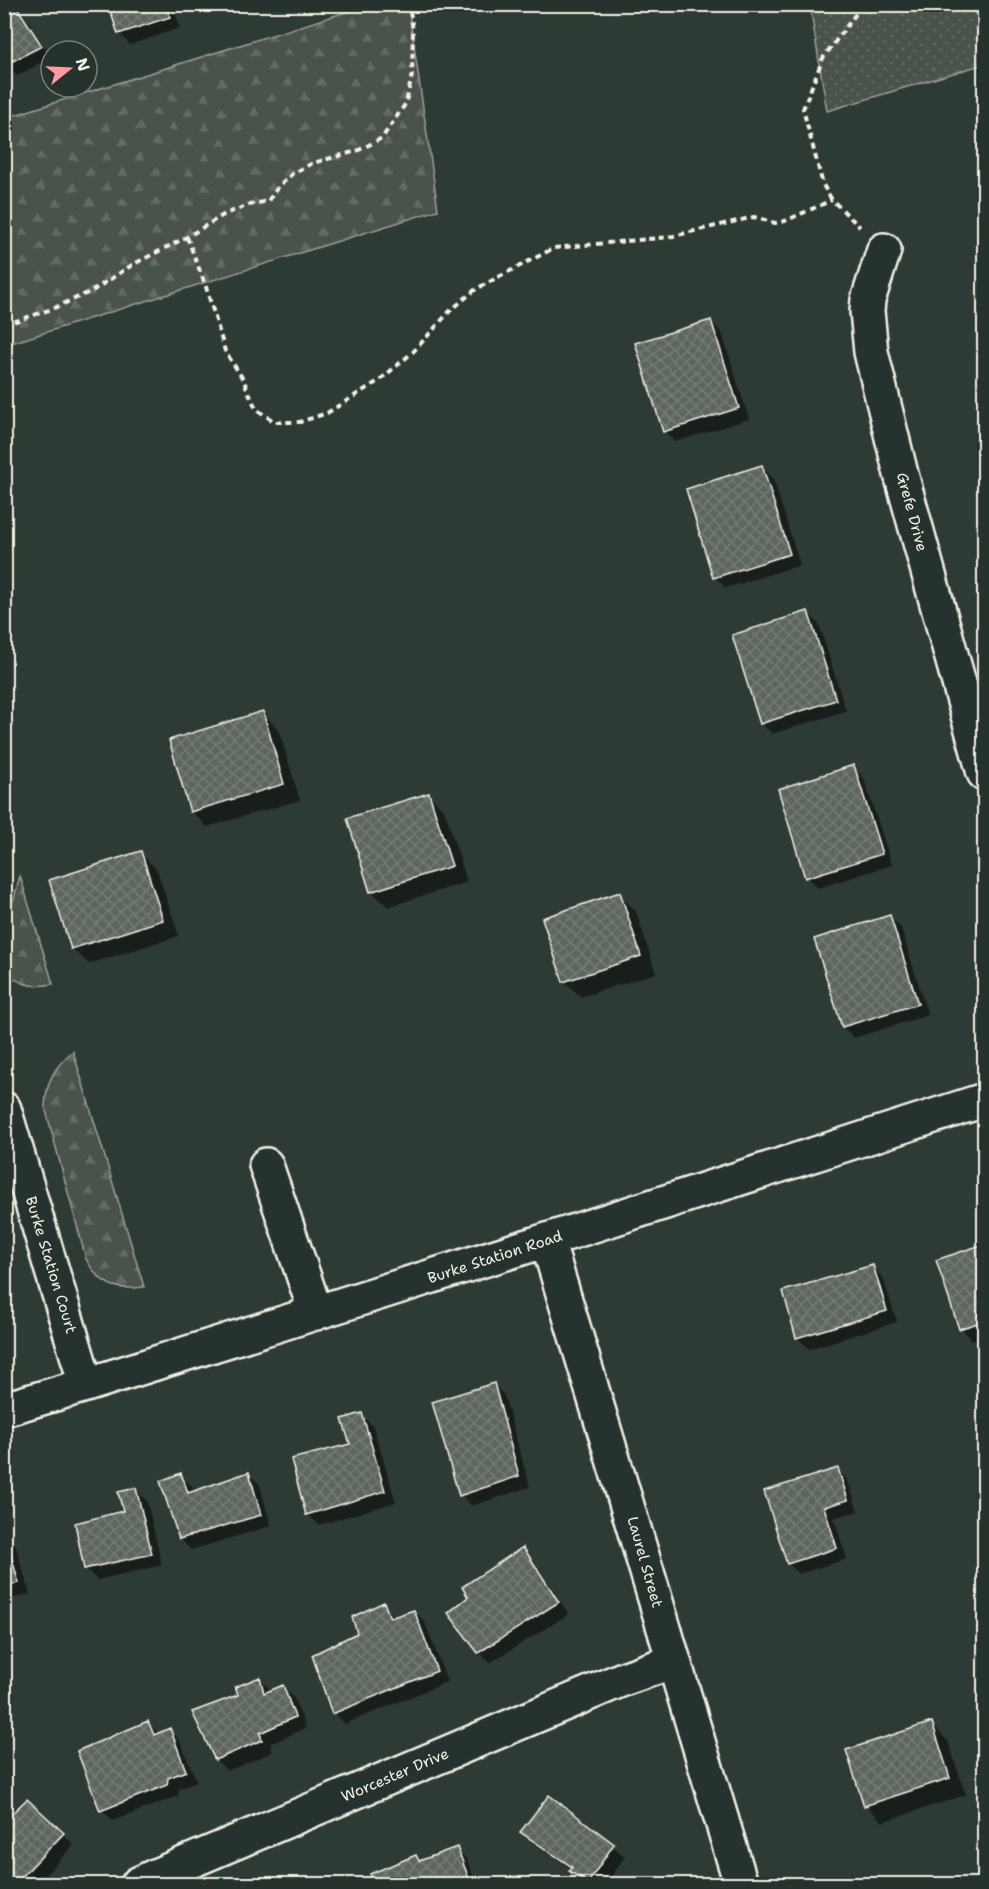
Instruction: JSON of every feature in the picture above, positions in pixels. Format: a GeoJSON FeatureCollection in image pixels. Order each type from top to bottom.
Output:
{"type":"FeatureCollection","features":[{"type":"Feature","properties":{"kind":"street","name":"Grefe Drive"},"geometry":{"type":"LineString","coordinates":[[884,250],[868,300],[871,352],[901,474],[984,773]]}},
{"type":"Feature","properties":{"kind":"street","name":"Burke Station Road"},"geometry":{"type":"LineString","coordinates":[[4,1409],[548,1240],[984,1100]]}},
{"type":"Feature","properties":{"kind":"street","name":"Burke Station Court"},"geometry":{"type":"LineString","coordinates":[[4,1109],[86,1385]]}},
{"type":"Feature","properties":{"kind":"street"},"geometry":{"type":"LineString","coordinates":[[266,1165],[316,1313]]}},
{"type":"Feature","properties":{"kind":"street","name":"Laurel Street"},"geometry":{"type":"LineString","coordinates":[[548,1240],[664,1664],[741,1884]]}},
{"type":"Feature","properties":{"kind":"street","name":"Worcester Drive"},"geometry":{"type":"LineString","coordinates":[[138,1884],[664,1664]]}},
{"type":"Feature","properties":{"kind":"path"},"geometry":{"type":"LineString","coordinates":[[4,325],[52,309],[92,291],[132,265],[187,237],[225,214],[268,201],[278,187],[293,173],[313,163],[340,157],[382,138],[406,103],[412,75],[413,31],[409,4]]}},
{"type":"Feature","properties":{"kind":"path"},"geometry":{"type":"LineString","coordinates":[[859,4],[858,11],[823,58],[803,109],[823,185],[832,200],[884,250]]}},
{"type":"Feature","properties":{"kind":"path"},"geometry":{"type":"LineString","coordinates":[[187,237],[206,287],[225,351],[243,379],[256,409],[275,422],[300,422],[327,413],[380,380],[413,352],[450,311],[476,289],[554,248],[669,237],[754,217],[775,223],[785,221],[832,200]]}},
{"type":"Feature","properties":{"kind":"green space"},"geometry":{"type":"Polygon","coordinates":[[[372,4],[408,5],[438,210],[5,345],[5,118],[66,99],[99,99],[99,89],[372,4]]]}},
{"type":"Feature","properties":{"kind":"green space"},"geometry":{"type":"Polygon","coordinates":[[[810,5],[984,5],[984,64],[827,111],[810,5]]]}},
{"type":"Feature","properties":{"kind":"green space"},"geometry":{"type":"Polygon","coordinates":[[[20,876],[53,984],[39,986],[28,984],[5,973],[5,917],[14,899],[20,876]]]}},
{"type":"Feature","properties":{"kind":"green space"},"geometry":{"type":"Polygon","coordinates":[[[73,1051],[144,1287],[125,1288],[109,1284],[97,1275],[86,1259],[45,1107],[52,1076],[73,1051]]]}},
{"type":"Feature","properties":{"kind":"building"},"geometry":{"type":"Polygon","coordinates":[[[15,4],[39,41],[39,48],[5,65],[4,6],[15,4]]]}},
{"type":"Feature","properties":{"kind":"building"},"geometry":{"type":"Polygon","coordinates":[[[108,4],[166,4],[170,17],[118,34],[108,4]]]}},
{"type":"Feature","properties":{"kind":"building"},"geometry":{"type":"Polygon","coordinates":[[[711,320],[739,408],[663,432],[635,343],[711,320]]]}},
{"type":"Feature","properties":{"kind":"building"},"geometry":{"type":"Polygon","coordinates":[[[762,465],[790,554],[713,578],[686,489],[762,465]]]}},
{"type":"Feature","properties":{"kind":"building"},"geometry":{"type":"Polygon","coordinates":[[[808,611],[836,700],[760,724],[732,635],[808,611]]]}},
{"type":"Feature","properties":{"kind":"building"},"geometry":{"type":"Polygon","coordinates":[[[263,711],[284,784],[190,812],[169,740],[263,711]]]}},
{"type":"Feature","properties":{"kind":"building"},"geometry":{"type":"Polygon","coordinates":[[[854,765],[882,854],[805,878],[778,789],[854,765]]]}},
{"type":"Feature","properties":{"kind":"building"},"geometry":{"type":"Polygon","coordinates":[[[429,793],[452,866],[370,892],[347,818],[429,793]]]}},
{"type":"Feature","properties":{"kind":"building"},"geometry":{"type":"Polygon","coordinates":[[[141,851],[163,920],[71,949],[49,880],[141,851]]]}},
{"type":"Feature","properties":{"kind":"building"},"geometry":{"type":"Polygon","coordinates":[[[620,892],[641,956],[563,982],[542,918],[620,892]]]}},
{"type":"Feature","properties":{"kind":"building"},"geometry":{"type":"Polygon","coordinates":[[[890,915],[918,1004],[842,1027],[814,939],[890,915]]]}},
{"type":"Feature","properties":{"kind":"building"},"geometry":{"type":"Polygon","coordinates":[[[984,1244],[984,1287],[980,1289],[984,1302],[984,1321],[959,1329],[936,1260],[984,1244]]]}},
{"type":"Feature","properties":{"kind":"building"},"geometry":{"type":"Polygon","coordinates":[[[873,1265],[887,1311],[796,1338],[783,1291],[873,1265]]]}},
{"type":"Feature","properties":{"kind":"building"},"geometry":{"type":"Polygon","coordinates":[[[494,1383],[519,1476],[459,1496],[432,1402],[494,1383]]]}},
{"type":"Feature","properties":{"kind":"building"},"geometry":{"type":"Polygon","coordinates":[[[362,1413],[385,1491],[306,1515],[291,1459],[350,1444],[342,1419],[362,1413]]]}},
{"type":"Feature","properties":{"kind":"building"},"geometry":{"type":"Polygon","coordinates":[[[838,1468],[848,1500],[824,1507],[837,1548],[787,1564],[764,1491],[838,1468]]]}},
{"type":"Feature","properties":{"kind":"building"},"geometry":{"type":"Polygon","coordinates":[[[249,1472],[261,1515],[179,1539],[160,1481],[181,1473],[188,1493],[249,1472]]]}},
{"type":"Feature","properties":{"kind":"building"},"geometry":{"type":"Polygon","coordinates":[[[136,1488],[152,1554],[84,1569],[75,1523],[123,1511],[118,1492],[136,1488]]]}},
{"type":"Feature","properties":{"kind":"building"},"geometry":{"type":"Polygon","coordinates":[[[4,1532],[19,1583],[4,1587],[4,1532]]]}},
{"type":"Feature","properties":{"kind":"building"},"geometry":{"type":"Polygon","coordinates":[[[523,1547],[559,1602],[478,1653],[448,1613],[468,1597],[462,1587],[523,1547]]]}},
{"type":"Feature","properties":{"kind":"building"},"geometry":{"type":"Polygon","coordinates":[[[384,1602],[390,1618],[414,1610],[437,1671],[332,1714],[312,1655],[357,1633],[352,1617],[384,1602]]]}},
{"type":"Feature","properties":{"kind":"building"},"geometry":{"type":"Polygon","coordinates":[[[260,1677],[264,1693],[283,1685],[295,1717],[260,1733],[262,1740],[215,1760],[192,1712],[238,1695],[235,1687],[260,1677]]]}},
{"type":"Feature","properties":{"kind":"building"},"geometry":{"type":"Polygon","coordinates":[[[148,1721],[154,1735],[170,1728],[186,1771],[168,1778],[167,1785],[100,1811],[77,1751],[148,1721]]]}},
{"type":"Feature","properties":{"kind":"building"},"geometry":{"type":"Polygon","coordinates":[[[932,1722],[950,1778],[864,1806],[846,1750],[932,1722]]]}},
{"type":"Feature","properties":{"kind":"building"},"geometry":{"type":"Polygon","coordinates":[[[549,1795],[614,1844],[588,1883],[569,1871],[572,1867],[520,1832],[549,1795]]]}},
{"type":"Feature","properties":{"kind":"building"},"geometry":{"type":"Polygon","coordinates":[[[27,1799],[64,1833],[15,1884],[4,1884],[4,1821],[27,1799]]]}},
{"type":"Feature","properties":{"kind":"building"},"geometry":{"type":"Polygon","coordinates":[[[457,1847],[471,1884],[374,1884],[370,1874],[416,1855],[419,1861],[457,1847]]]}}]}
